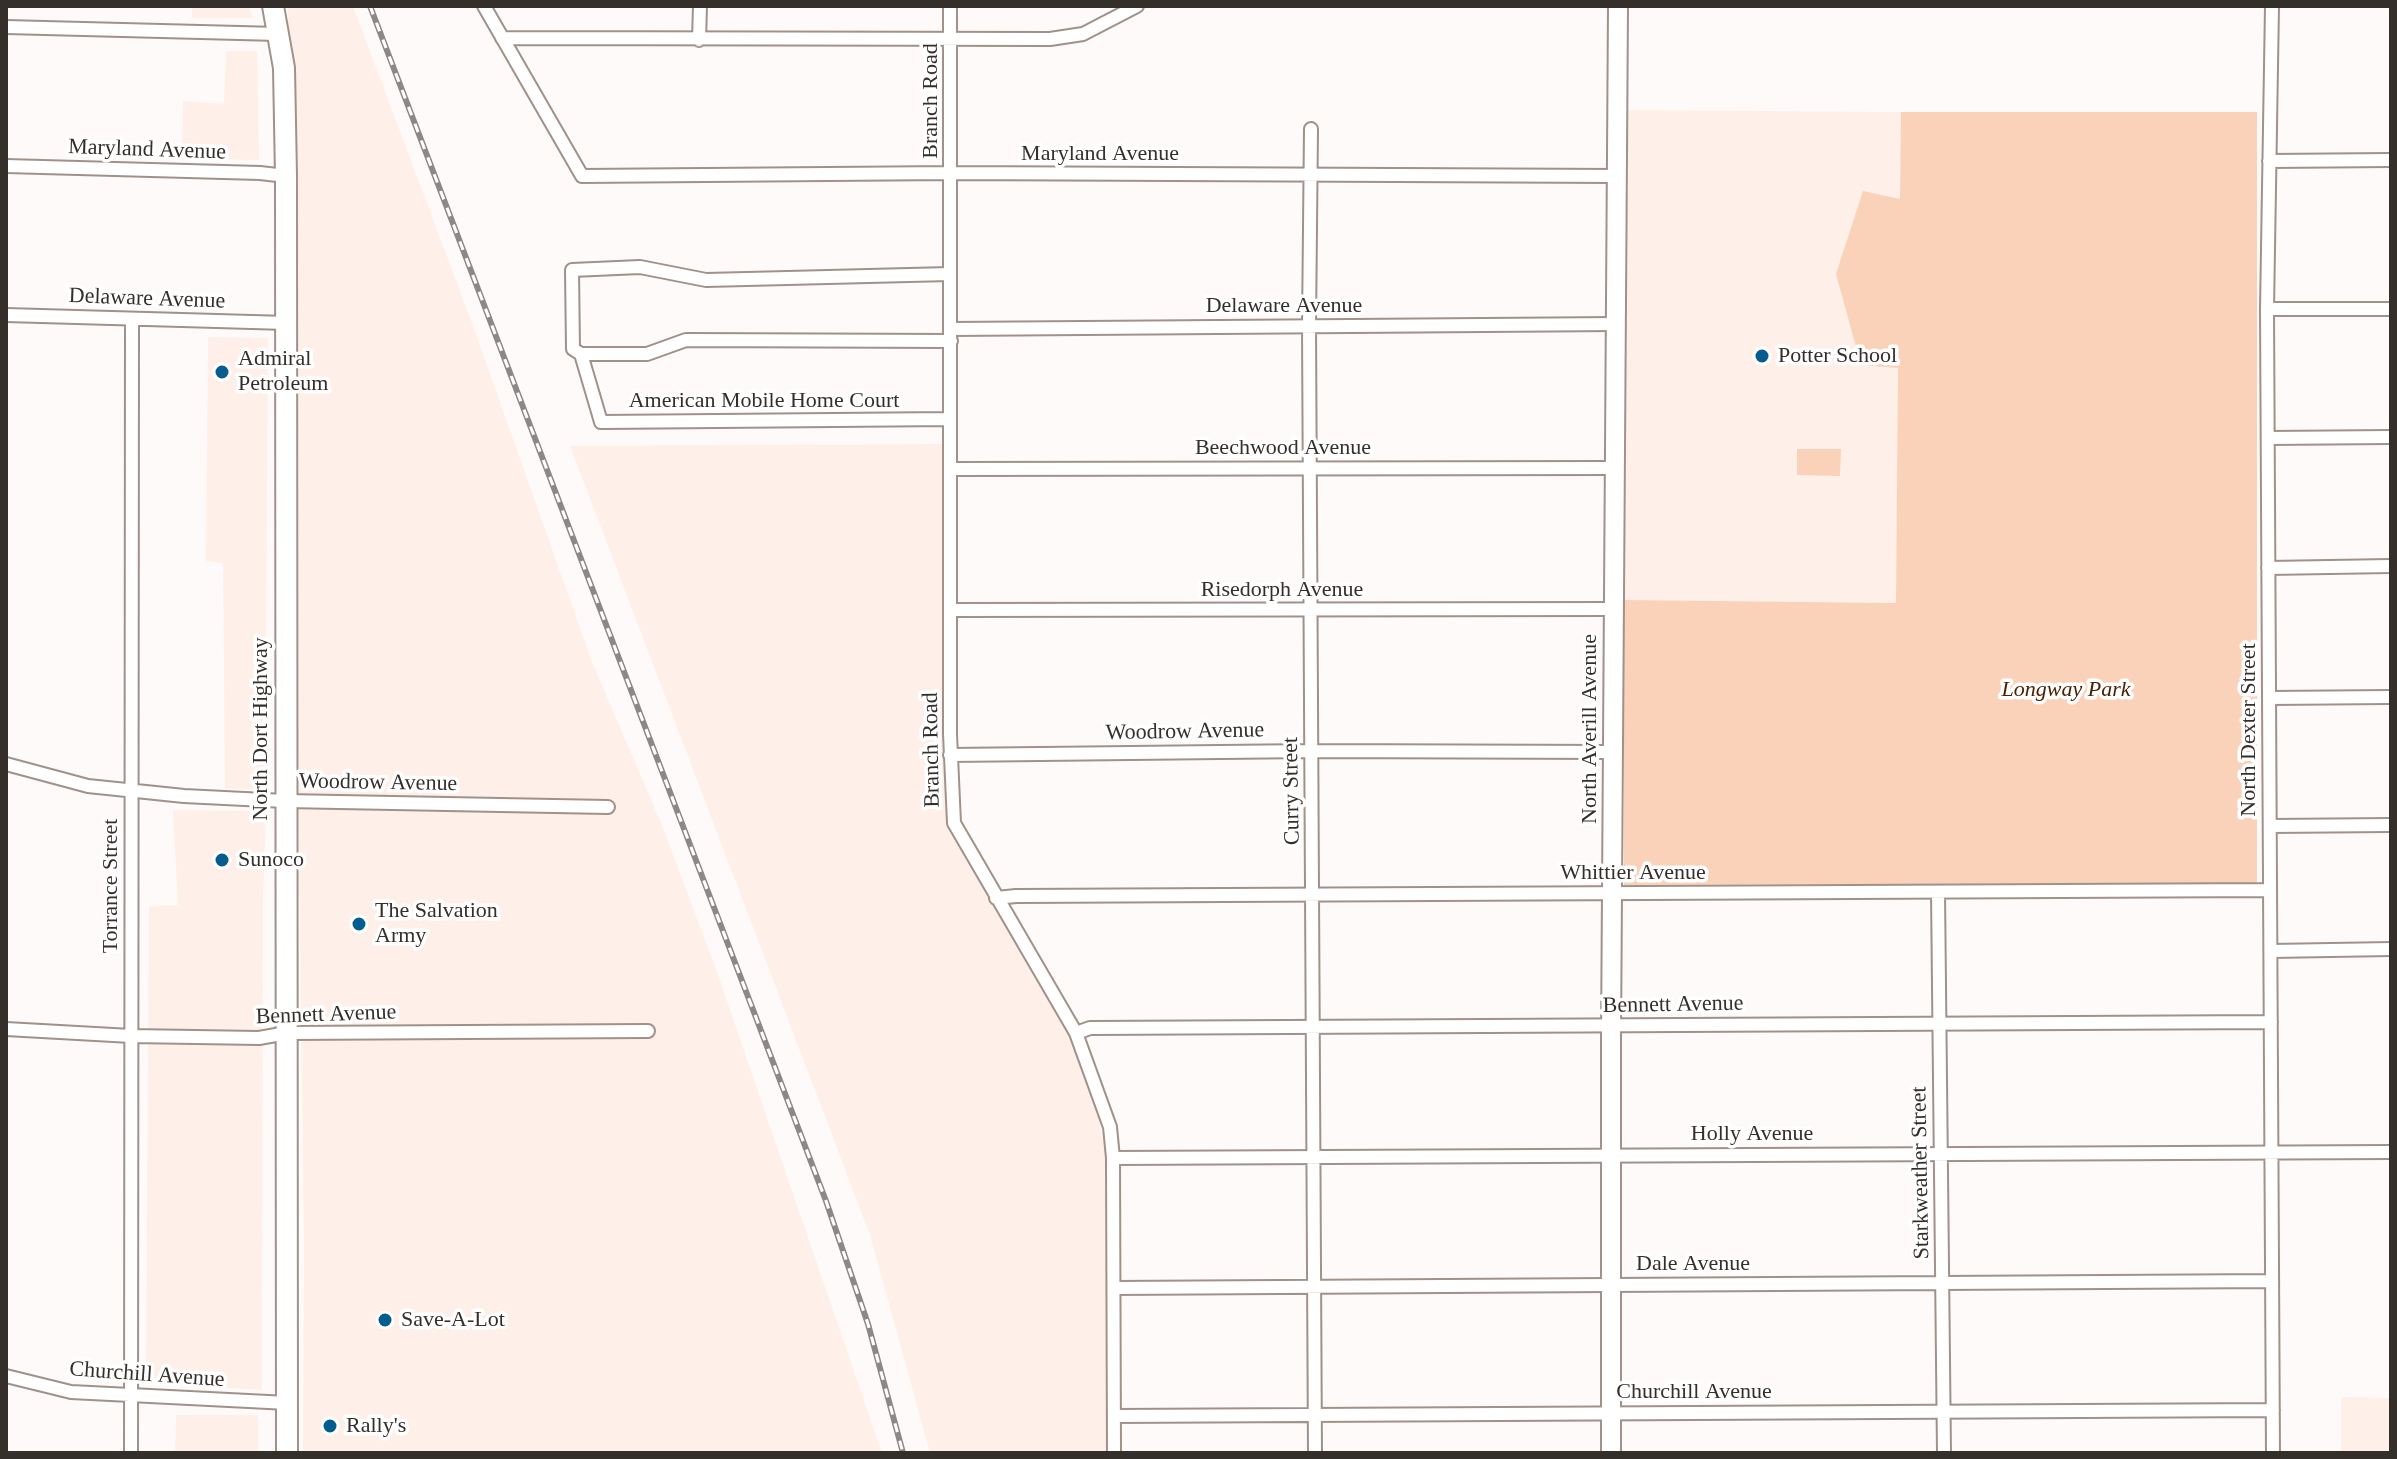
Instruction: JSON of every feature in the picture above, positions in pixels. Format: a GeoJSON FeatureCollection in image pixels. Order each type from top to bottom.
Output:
{"type":"FeatureCollection","features":[{"type":"Feature","properties":{"kind":"main road","name":"North Dort Highway"},"geometry":{"type":"LineString","coordinates":[[273,6],[284,68],[286,176],[287,1453]]}},
{"type":"Feature","properties":{"kind":"street"},"geometry":{"type":"LineString","coordinates":[[484,6],[502,38],[699,40],[1050,39],[1083,34],[1137,6]]}},
{"type":"Feature","properties":{"kind":"street"},"geometry":{"type":"LineString","coordinates":[[699,40],[700,6]]}},
{"type":"Feature","properties":{"kind":"street","name":"Branch Road"},"geometry":{"type":"LineString","coordinates":[[950,6],[950,755],[954,823],[1076,1033],[1110,1127],[1113,1158],[1114,1453]]}},
{"type":"Feature","properties":{"kind":"street","name":"North Averill Avenue"},"geometry":{"type":"LineString","coordinates":[[1611,1453],[1618,6]]}},
{"type":"Feature","properties":{"kind":"street","name":"North Dexter Street"},"geometry":{"type":"LineString","coordinates":[[2272,6],[2267,309],[2273,1453]]}},
{"type":"Feature","properties":{"kind":"street"},"geometry":{"type":"LineString","coordinates":[[6,27],[278,34]]}},
{"type":"Feature","properties":{"kind":"street","name":"Maryland Avenue"},"geometry":{"type":"LineString","coordinates":[[502,38],[582,176],[951,173],[1618,176]]}},
{"type":"Feature","properties":{"kind":"street","name":"Curry Street"},"geometry":{"type":"LineString","coordinates":[[1311,129],[1309,326],[1315,1453]]}},
{"type":"Feature","properties":{"kind":"street"},"geometry":{"type":"LineString","coordinates":[[2269,161],[2391,160]]}},
{"type":"Feature","properties":{"kind":"street","name":"Maryland Avenue"},"geometry":{"type":"LineString","coordinates":[[6,166],[286,176]]}},
{"type":"Feature","properties":{"kind":"street","name":"American Mobile Home Court"},"geometry":{"type":"LineString","coordinates":[[950,274],[706,280],[640,267],[572,270],[573,349],[581,354],[601,422],[950,419]]}},
{"type":"Feature","properties":{"kind":"street"},"geometry":{"type":"LineString","coordinates":[[2267,309],[2391,309]]}},
{"type":"Feature","properties":{"kind":"street","name":"Delaware Avenue"},"geometry":{"type":"LineString","coordinates":[[6,315],[287,323]]}},
{"type":"Feature","properties":{"kind":"street","name":"Torrance Street"},"geometry":{"type":"LineString","coordinates":[[131,1453],[132,319]]}},
{"type":"Feature","properties":{"kind":"street","name":"Delaware Avenue"},"geometry":{"type":"LineString","coordinates":[[951,335],[1309,326],[1617,324]]}},
{"type":"Feature","properties":{"kind":"street"},"geometry":{"type":"LineString","coordinates":[[581,354],[647,354],[686,340],[951,335]]}},
{"type":"Feature","properties":{"kind":"street"},"geometry":{"type":"LineString","coordinates":[[2268,438],[2391,437]]}},
{"type":"Feature","properties":{"kind":"street","name":"Beechwood Avenue"},"geometry":{"type":"LineString","coordinates":[[950,469],[1616,468]]}},
{"type":"Feature","properties":{"kind":"street"},"geometry":{"type":"LineString","coordinates":[[2268,568],[2391,566]]}},
{"type":"Feature","properties":{"kind":"street","name":"Risedorph Avenue"},"geometry":{"type":"LineString","coordinates":[[950,610],[1615,609]]}},
{"type":"Feature","properties":{"kind":"street"},"geometry":{"type":"LineString","coordinates":[[2269,698],[2391,697]]}},
{"type":"Feature","properties":{"kind":"street","name":"Woodrow Avenue"},"geometry":{"type":"LineString","coordinates":[[950,755],[1613,752]]}},
{"type":"Feature","properties":{"kind":"street","name":"Woodrow Avenue"},"geometry":{"type":"LineString","coordinates":[[6,764],[88,786],[131,791],[285,801],[608,807]]}},
{"type":"Feature","properties":{"kind":"street"},"geometry":{"type":"LineString","coordinates":[[2270,826],[2391,825]]}},
{"type":"Feature","properties":{"kind":"street","name":"Whittier Avenue"},"geometry":{"type":"LineString","coordinates":[[996,898],[2270,890]]}},
{"type":"Feature","properties":{"kind":"street","name":"Starkweather Street"},"geometry":{"type":"LineString","coordinates":[[1938,892],[1944,1453]]}},
{"type":"Feature","properties":{"kind":"street"},"geometry":{"type":"LineString","coordinates":[[2271,951],[2391,949]]}},
{"type":"Feature","properties":{"kind":"street","name":"Bennett Avenue"},"geometry":{"type":"LineString","coordinates":[[1076,1033],[1090,1028],[2271,1022]]}},
{"type":"Feature","properties":{"kind":"street","name":"Bennett Avenue"},"geometry":{"type":"LineString","coordinates":[[6,1029],[131,1036],[259,1038],[287,1033],[648,1031]]}},
{"type":"Feature","properties":{"kind":"street","name":"Holly Avenue"},"geometry":{"type":"LineString","coordinates":[[1113,1158],[2391,1152]]}},
{"type":"Feature","properties":{"kind":"street","name":"Dale Avenue"},"geometry":{"type":"LineString","coordinates":[[1114,1288],[2272,1281]]}},
{"type":"Feature","properties":{"kind":"street","name":"Churchill Avenue"},"geometry":{"type":"LineString","coordinates":[[6,1376],[71,1392],[288,1403]]}},
{"type":"Feature","properties":{"kind":"street","name":"Churchill Avenue"},"geometry":{"type":"LineString","coordinates":[[1114,1416],[2273,1410]]}},
{"type":"Feature","properties":{"kind":"shaded area"},"geometry":{"type":"Polygon","coordinates":[[[192,6],[249,6],[253,18],[192,18],[192,6]]]}},
{"type":"Feature","properties":{"kind":"shaded area"},"geometry":{"type":"Polygon","coordinates":[[[288,6],[353,6],[471,320],[592,662],[662,825],[716,969],[882,1453],[303,1453],[304,1244],[288,6]]]}},
{"type":"Feature","properties":{"kind":"shaded area"},"geometry":{"type":"Polygon","coordinates":[[[226,51],[257,51],[259,160],[182,159],[183,101],[224,104],[226,51]]]}},
{"type":"Feature","properties":{"kind":"shaded area","name":"Potter School"},"geometry":{"type":"Polygon","coordinates":[[[1626,110],[1901,112],[1896,603],[1624,600],[1626,110]]]}},
{"type":"Feature","properties":{"kind":"shaded area"},"geometry":{"type":"Polygon","coordinates":[[[208,337],[268,338],[265,789],[225,789],[223,563],[206,561],[208,337]]]}},
{"type":"Feature","properties":{"kind":"shaded area"},"geometry":{"type":"Polygon","coordinates":[[[946,444],[945,803],[951,829],[1074,1044],[1095,1097],[1106,1157],[1108,1453],[930,1453],[870,1235],[570,446],[946,444]]]}},
{"type":"Feature","properties":{"kind":"shaded area"},"geometry":{"type":"Polygon","coordinates":[[[173,810],[266,811],[262,1390],[146,1383],[149,906],[178,905],[173,810]]]}},
{"type":"Feature","properties":{"kind":"shaded area"},"geometry":{"type":"Polygon","coordinates":[[[2341,1397],[2391,1398],[2391,1453],[2341,1453],[2341,1397]]]}},
{"type":"Feature","properties":{"kind":"shaded area"},"geometry":{"type":"Polygon","coordinates":[[[176,1415],[258,1415],[258,1453],[175,1453],[176,1415]]]}},
{"type":"Feature","properties":{"kind":"green space","name":"Longway Park"},"geometry":{"type":"Polygon","coordinates":[[[1901,112],[2257,112],[2257,883],[1624,885],[1624,600],[1896,603],[1898,368],[1861,365],[1836,274],[1863,191],[1900,199],[1901,112]]]}},
{"type":"Feature","properties":{"kind":"green space"},"geometry":{"type":"Polygon","coordinates":[[[1797,449],[1841,449],[1840,476],[1797,475],[1797,449]]]}},
{"type":"Feature","properties":{"kind":"railway"},"geometry":{"type":"LineString","coordinates":[[370,6],[826,1201],[868,1324],[903,1453]]}},
{"type":"Feature","properties":{"kind":"place","name":"Potter School"},"geometry":{"type":"Point","coordinates":[1762,356]}},
{"type":"Feature","properties":{"kind":"place","name":"Admiral Petroleum"},"geometry":{"type":"Point","coordinates":[222,372]}},
{"type":"Feature","properties":{"kind":"place","name":"Sunoco"},"geometry":{"type":"Point","coordinates":[222,860]}},
{"type":"Feature","properties":{"kind":"place","name":"The Salvation Army"},"geometry":{"type":"Point","coordinates":[359,924]}},
{"type":"Feature","properties":{"kind":"place","name":"Save-A-Lot"},"geometry":{"type":"Point","coordinates":[385,1320]}},
{"type":"Feature","properties":{"kind":"place","name":"Rally's"},"geometry":{"type":"Point","coordinates":[330,1426]}}]}
